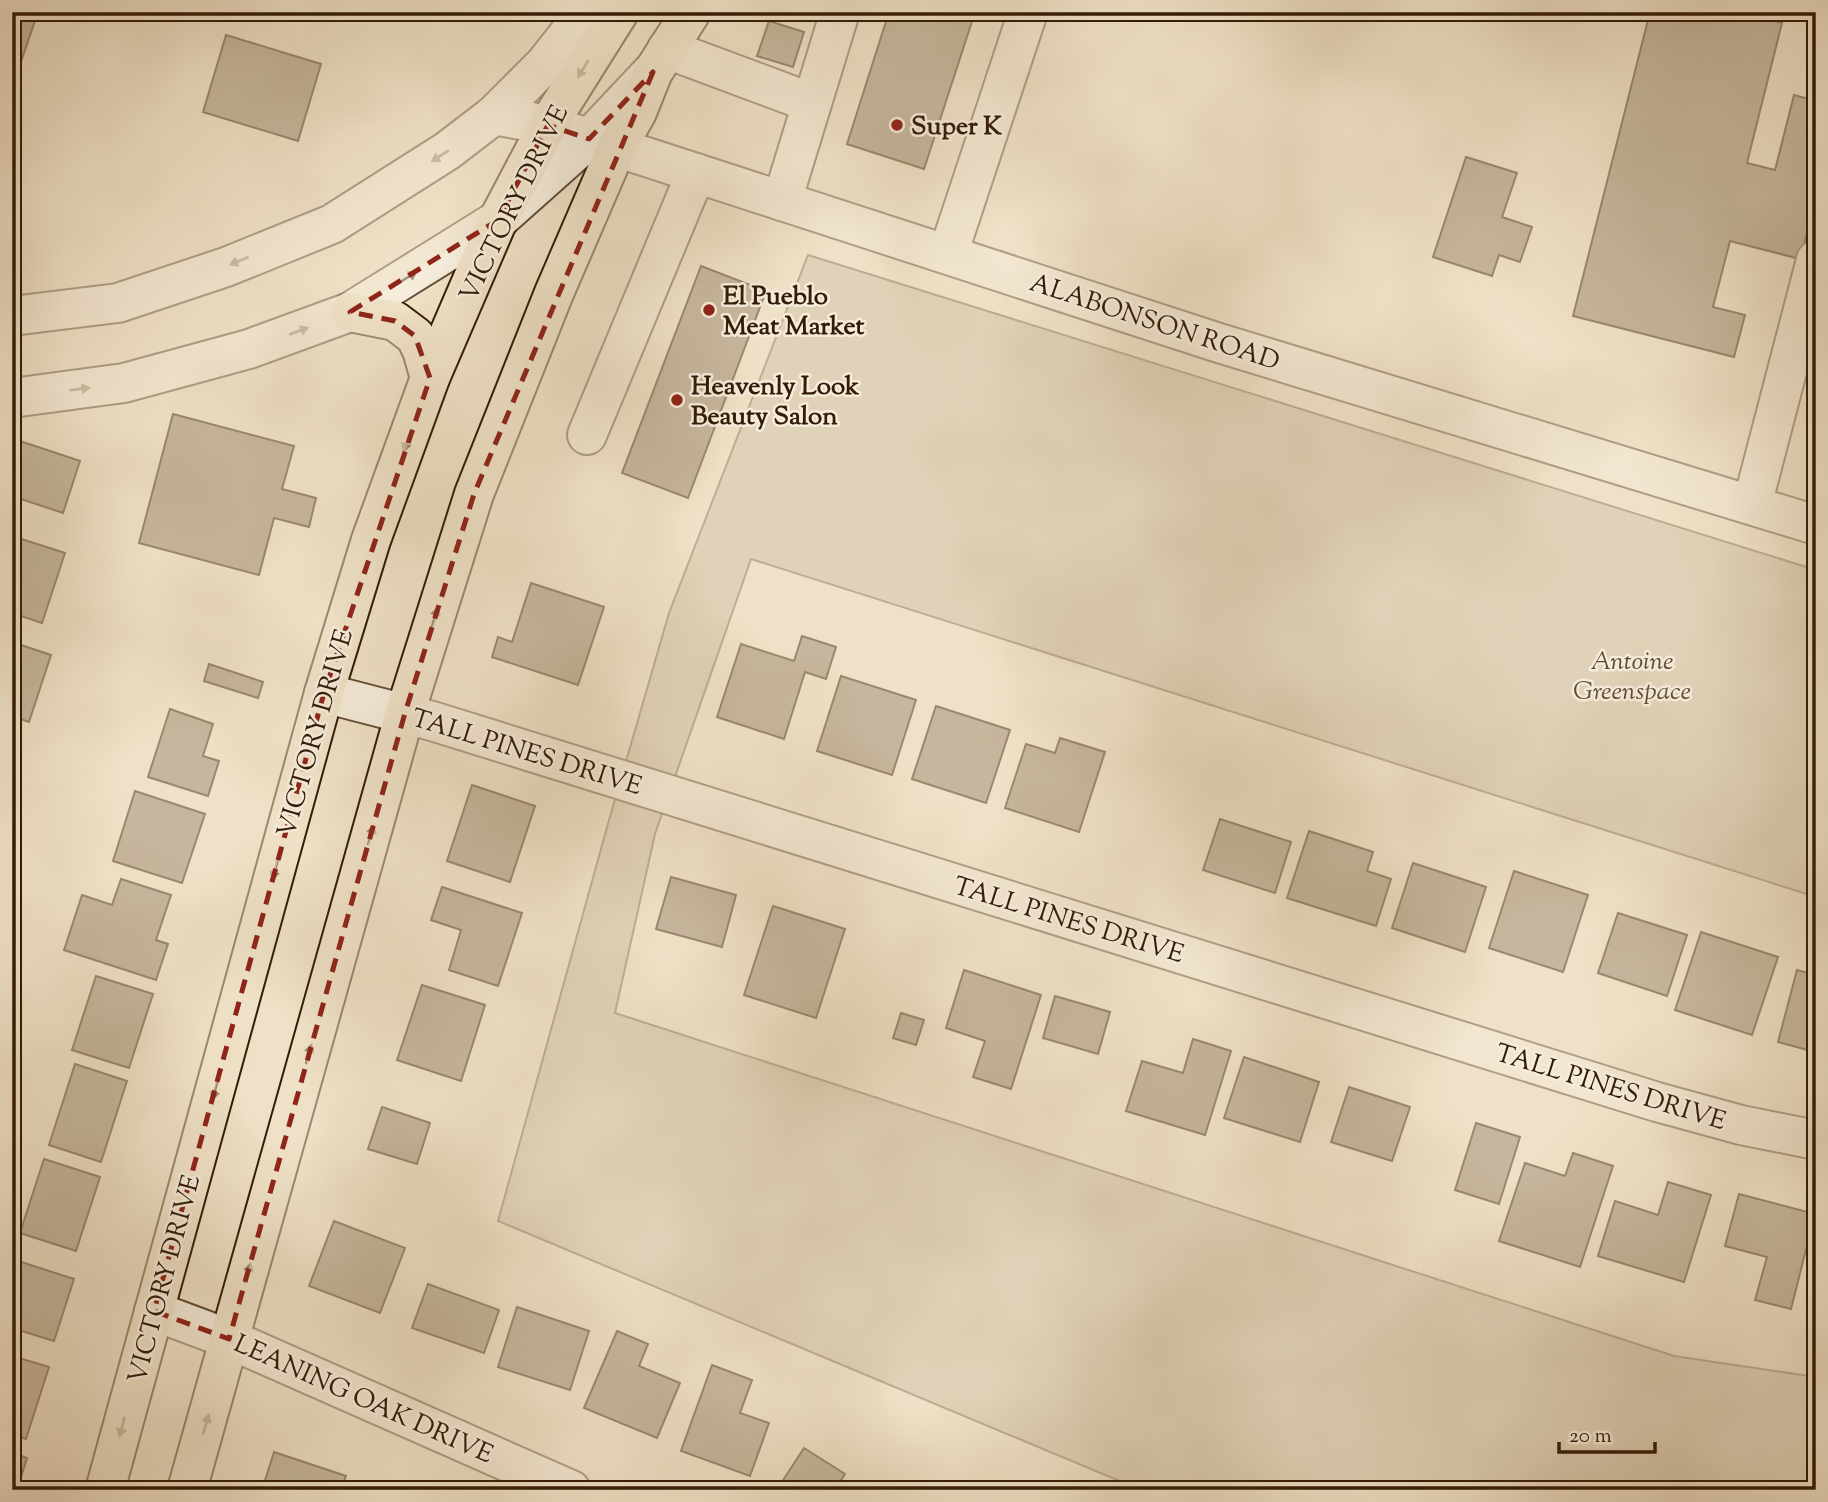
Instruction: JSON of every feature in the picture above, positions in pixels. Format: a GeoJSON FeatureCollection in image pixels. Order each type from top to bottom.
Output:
{"type":"FeatureCollection","features":[{"type":"Feature","properties":{"kind":"main road","name":"VICTORY DRIVE"},"geometry":{"type":"LineString","coordinates":[[105,1490],[324,693],[371,540],[430,378],[498,220],[548,125],[619,12]]}},
{"type":"Feature","properties":{"kind":"main road"},"geometry":{"type":"LineString","coordinates":[[187,1490],[405,713],[474,494],[554,293],[603,143],[637,112],[660,61],[691,12]]}},
{"type":"Feature","properties":{"kind":"main road"},"geometry":{"type":"LineString","coordinates":[[350,312],[395,321],[415,336],[430,378]]}},
{"type":"Feature","properties":{"kind":"street"},"geometry":{"type":"LineString","coordinates":[[12,316],[118,303],[226,267],[332,224],[447,151],[494,115],[545,64],[586,12]]}},
{"type":"Feature","properties":{"kind":"street"},"geometry":{"type":"LineString","coordinates":[[782,201],[840,12]]}},
{"type":"Feature","properties":{"kind":"street"},"geometry":{"type":"LineString","coordinates":[[948,254],[1028,12]]}},
{"type":"Feature","properties":{"kind":"street"},"geometry":{"type":"LineString","coordinates":[[660,61],[812,103]]}},
{"type":"Feature","properties":{"kind":"street","name":"ALABONSON ROAD"},"geometry":{"type":"LineString","coordinates":[[494,115],[548,125],[1219,343],[1816,525]]}},
{"type":"Feature","properties":{"kind":"street"},"geometry":{"type":"LineString","coordinates":[[12,398],[124,383],[249,349],[350,312],[498,220],[603,143]]}},
{"type":"Feature","properties":{"kind":"street"},"geometry":{"type":"LineString","coordinates":[[587,435],[696,173]]}},
{"type":"Feature","properties":{"kind":"street"},"geometry":{"type":"LineString","coordinates":[[1752,505],[1816,260]]}},
{"type":"Feature","properties":{"kind":"street","name":"TALL PINES DRIVE"},"geometry":{"type":"LineString","coordinates":[[324,693],[405,713],[1657,1102],[1741,1125],[1816,1140]]}},
{"type":"Feature","properties":{"kind":"street","name":"LEANING OAK DRIVE"},"geometry":{"type":"LineString","coordinates":[[154,1311],[229,1339],[571,1490]]}},
{"type":"Feature","properties":{"kind":"highlighted area"},"geometry":{"type":"Polygon","coordinates":[[[653,72],[474,494],[405,713],[229,1339],[154,1311],[324,693],[430,378],[415,336],[395,321],[350,312],[498,220],[548,125],[589,139],[653,72]]]}},
{"type":"Feature","properties":{"kind":"green space","name":"Antoine Greenspace"},"geometry":{"type":"Polygon","coordinates":[[[808,255],[1816,570],[1816,897],[751,559],[655,834],[615,1013],[1674,1356],[1816,1377],[1816,1490],[1141,1490],[498,1221],[669,613],[808,255]]]}},
{"type":"Feature","properties":{"kind":"building"},"geometry":{"type":"Polygon","coordinates":[[[12,12],[38,12],[12,88],[12,12]]]}},
{"type":"Feature","properties":{"kind":"building"},"geometry":{"type":"Polygon","coordinates":[[[889,12],[975,12],[924,169],[847,144],[889,12]]]}},
{"type":"Feature","properties":{"kind":"building"},"geometry":{"type":"Polygon","coordinates":[[[1650,12],[1740,12],[1782,23],[1747,163],[1775,170],[1794,95],[1816,101],[1816,199],[1800,259],[1730,241],[1713,307],[1745,315],[1734,357],[1573,316],[1650,12]]]}},
{"type":"Feature","properties":{"kind":"building"},"geometry":{"type":"Polygon","coordinates":[[[769,21],[804,32],[793,67],[757,56],[769,21]]]}},
{"type":"Feature","properties":{"kind":"building"},"geometry":{"type":"Polygon","coordinates":[[[226,35],[321,64],[298,141],[203,112],[226,35]]]}},
{"type":"Feature","properties":{"kind":"building"},"geometry":{"type":"Polygon","coordinates":[[[1466,157],[1517,173],[1502,217],[1532,227],[1520,262],[1499,255],[1492,276],[1433,257],[1466,157]]]}},
{"type":"Feature","properties":{"kind":"building"},"geometry":{"type":"Polygon","coordinates":[[[701,266],[766,291],[688,498],[622,473],[701,266]]]}},
{"type":"Feature","properties":{"kind":"building"},"geometry":{"type":"Polygon","coordinates":[[[173,414],[294,446],[282,489],[316,498],[309,527],[274,518],[259,575],[139,543],[173,414]]]}},
{"type":"Feature","properties":{"kind":"building"},"geometry":{"type":"Polygon","coordinates":[[[14,439],[80,461],[63,513],[12,496],[14,439]]]}},
{"type":"Feature","properties":{"kind":"building"},"geometry":{"type":"Polygon","coordinates":[[[12,536],[65,553],[42,623],[12,613],[12,536]]]}},
{"type":"Feature","properties":{"kind":"building"},"geometry":{"type":"Polygon","coordinates":[[[531,583],[604,607],[578,685],[492,657],[498,637],[512,642],[531,583]]]}},
{"type":"Feature","properties":{"kind":"building"},"geometry":{"type":"Polygon","coordinates":[[[802,636],[836,647],[826,679],[805,672],[784,739],[717,717],[741,644],[794,661],[802,636]]]}},
{"type":"Feature","properties":{"kind":"building"},"geometry":{"type":"Polygon","coordinates":[[[12,642],[51,655],[29,722],[12,716],[12,642]]]}},
{"type":"Feature","properties":{"kind":"building"},"geometry":{"type":"Polygon","coordinates":[[[209,664],[263,682],[258,698],[204,681],[209,664]]]}},
{"type":"Feature","properties":{"kind":"building"},"geometry":{"type":"Polygon","coordinates":[[[841,676],[916,700],[892,775],[817,751],[841,676]]]}},
{"type":"Feature","properties":{"kind":"building"},"geometry":{"type":"Polygon","coordinates":[[[936,706],[1010,730],[986,803],[912,779],[936,706]]]}},
{"type":"Feature","properties":{"kind":"building"},"geometry":{"type":"Polygon","coordinates":[[[170,709],[213,724],[203,756],[219,761],[208,796],[148,777],[170,709]]]}},
{"type":"Feature","properties":{"kind":"building"},"geometry":{"type":"Polygon","coordinates":[[[1060,738],[1105,752],[1079,832],[1005,808],[1026,744],[1055,753],[1060,738]]]}},
{"type":"Feature","properties":{"kind":"building"},"geometry":{"type":"Polygon","coordinates":[[[472,785],[535,806],[510,882],[447,861],[472,785]]]}},
{"type":"Feature","properties":{"kind":"building"},"geometry":{"type":"Polygon","coordinates":[[[135,791],[205,814],[182,883],[113,861],[135,791]]]}},
{"type":"Feature","properties":{"kind":"building"},"geometry":{"type":"Polygon","coordinates":[[[1220,819],[1291,842],[1275,893],[1203,870],[1220,819]]]}},
{"type":"Feature","properties":{"kind":"building"},"geometry":{"type":"Polygon","coordinates":[[[1309,831],[1373,852],[1367,871],[1391,879],[1376,926],[1287,898],[1309,831]]]}},
{"type":"Feature","properties":{"kind":"building"},"geometry":{"type":"Polygon","coordinates":[[[1413,863],[1486,887],[1465,952],[1392,928],[1413,863]]]}},
{"type":"Feature","properties":{"kind":"building"},"geometry":{"type":"Polygon","coordinates":[[[1514,871],[1588,895],[1563,972],[1489,948],[1514,871]]]}},
{"type":"Feature","properties":{"kind":"building"},"geometry":{"type":"Polygon","coordinates":[[[671,877],[736,895],[722,947],[656,929],[671,877]]]}},
{"type":"Feature","properties":{"kind":"building"},"geometry":{"type":"Polygon","coordinates":[[[121,879],[171,895],[156,940],[168,944],[156,980],[64,950],[82,895],[112,905],[121,879]]]}},
{"type":"Feature","properties":{"kind":"building"},"geometry":{"type":"Polygon","coordinates":[[[442,887],[522,913],[498,986],[449,970],[461,930],[431,920],[442,887]]]}},
{"type":"Feature","properties":{"kind":"building"},"geometry":{"type":"Polygon","coordinates":[[[773,906],[845,929],[816,1018],[744,995],[773,906]]]}},
{"type":"Feature","properties":{"kind":"building"},"geometry":{"type":"Polygon","coordinates":[[[1618,913],[1687,935],[1667,996],[1598,973],[1618,913]]]}},
{"type":"Feature","properties":{"kind":"building"},"geometry":{"type":"Polygon","coordinates":[[[1701,932],[1778,957],[1752,1035],[1675,1010],[1701,932]]]}},
{"type":"Feature","properties":{"kind":"building"},"geometry":{"type":"Polygon","coordinates":[[[964,970],[1041,995],[1011,1089],[973,1077],[985,1041],[946,1028],[964,970]]]}},
{"type":"Feature","properties":{"kind":"building"},"geometry":{"type":"Polygon","coordinates":[[[1797,970],[1816,975],[1816,1041],[1814,1040],[1811,1051],[1778,1042],[1797,970]]]}},
{"type":"Feature","properties":{"kind":"building"},"geometry":{"type":"Polygon","coordinates":[[[96,976],[153,994],[129,1068],[72,1050],[96,976]]]}},
{"type":"Feature","properties":{"kind":"building"},"geometry":{"type":"Polygon","coordinates":[[[422,985],[485,1005],[461,1081],[397,1060],[422,985]]]}},
{"type":"Feature","properties":{"kind":"building"},"geometry":{"type":"Polygon","coordinates":[[[1055,996],[1110,1012],[1098,1054],[1043,1038],[1055,996]]]}},
{"type":"Feature","properties":{"kind":"building"},"geometry":{"type":"Polygon","coordinates":[[[901,1013],[924,1020],[916,1045],[893,1038],[901,1013]]]}},
{"type":"Feature","properties":{"kind":"building"},"geometry":{"type":"Polygon","coordinates":[[[1193,1039],[1231,1051],[1205,1135],[1126,1111],[1142,1061],[1183,1073],[1193,1039]]]}},
{"type":"Feature","properties":{"kind":"building"},"geometry":{"type":"Polygon","coordinates":[[[1244,1057],[1319,1082],[1300,1142],[1224,1118],[1244,1057]]]}},
{"type":"Feature","properties":{"kind":"building"},"geometry":{"type":"Polygon","coordinates":[[[75,1064],[127,1081],[101,1162],[49,1145],[75,1064]]]}},
{"type":"Feature","properties":{"kind":"building"},"geometry":{"type":"Polygon","coordinates":[[[1349,1087],[1410,1107],[1392,1161],[1331,1142],[1349,1087]]]}},
{"type":"Feature","properties":{"kind":"building"},"geometry":{"type":"Polygon","coordinates":[[[382,1107],[430,1123],[417,1164],[368,1149],[382,1107]]]}},
{"type":"Feature","properties":{"kind":"building"},"geometry":{"type":"Polygon","coordinates":[[[1476,1123],[1520,1137],[1499,1204],[1455,1190],[1476,1123]]]}},
{"type":"Feature","properties":{"kind":"building"},"geometry":{"type":"Polygon","coordinates":[[[1573,1153],[1613,1166],[1580,1267],[1499,1241],[1525,1163],[1565,1176],[1573,1153]]]}},
{"type":"Feature","properties":{"kind":"building"},"geometry":{"type":"Polygon","coordinates":[[[44,1159],[100,1177],[76,1251],[20,1233],[44,1159]]]}},
{"type":"Feature","properties":{"kind":"building"},"geometry":{"type":"Polygon","coordinates":[[[1668,1182],[1711,1195],[1684,1282],[1598,1256],[1615,1201],[1658,1215],[1668,1182]]]}},
{"type":"Feature","properties":{"kind":"building"},"geometry":{"type":"Polygon","coordinates":[[[1739,1194],[1815,1214],[1791,1309],[1755,1300],[1767,1257],[1725,1246],[1739,1194]]]}},
{"type":"Feature","properties":{"kind":"building"},"geometry":{"type":"Polygon","coordinates":[[[334,1221],[405,1248],[380,1313],[309,1286],[334,1221]]]}},
{"type":"Feature","properties":{"kind":"building"},"geometry":{"type":"Polygon","coordinates":[[[18,1261],[74,1279],[54,1341],[12,1328],[12,1278],[18,1261]]]}},
{"type":"Feature","properties":{"kind":"building"},"geometry":{"type":"Polygon","coordinates":[[[1816,1264],[1816,1303],[1807,1301],[1816,1264]]]}},
{"type":"Feature","properties":{"kind":"building"},"geometry":{"type":"Polygon","coordinates":[[[428,1284],[499,1310],[484,1353],[412,1328],[428,1284]]]}},
{"type":"Feature","properties":{"kind":"building"},"geometry":{"type":"Polygon","coordinates":[[[517,1307],[589,1331],[570,1390],[498,1367],[517,1307]]]}},
{"type":"Feature","properties":{"kind":"building"},"geometry":{"type":"Polygon","coordinates":[[[617,1331],[648,1344],[639,1366],[680,1383],[657,1438],[584,1408],[617,1331]]]}},
{"type":"Feature","properties":{"kind":"building"},"geometry":{"type":"Polygon","coordinates":[[[12,1356],[49,1367],[26,1439],[12,1434],[12,1356]]]}},
{"type":"Feature","properties":{"kind":"building"},"geometry":{"type":"Polygon","coordinates":[[[712,1365],[752,1380],[740,1413],[769,1423],[750,1476],[681,1451],[712,1365]]]}},
{"type":"Feature","properties":{"kind":"building"},"geometry":{"type":"Polygon","coordinates":[[[804,1448],[845,1474],[835,1490],[778,1488],[804,1448]]]}},
{"type":"Feature","properties":{"kind":"building"},"geometry":{"type":"Polygon","coordinates":[[[274,1452],[346,1476],[341,1490],[262,1490],[274,1452]]]}},
{"type":"Feature","properties":{"kind":"building"},"geometry":{"type":"Polygon","coordinates":[[[12,1453],[27,1458],[17,1490],[12,1490],[12,1453]]]}},
{"type":"Feature","properties":{"kind":"place","name":"Super K"},"geometry":{"type":"Point","coordinates":[897,125]}},
{"type":"Feature","properties":{"kind":"place","name":"El Pueblo Meat Market"},"geometry":{"type":"Point","coordinates":[709,310]}},
{"type":"Feature","properties":{"kind":"place","name":"Heavenly Look Beauty Salon"},"geometry":{"type":"Point","coordinates":[677,400]}}]}
